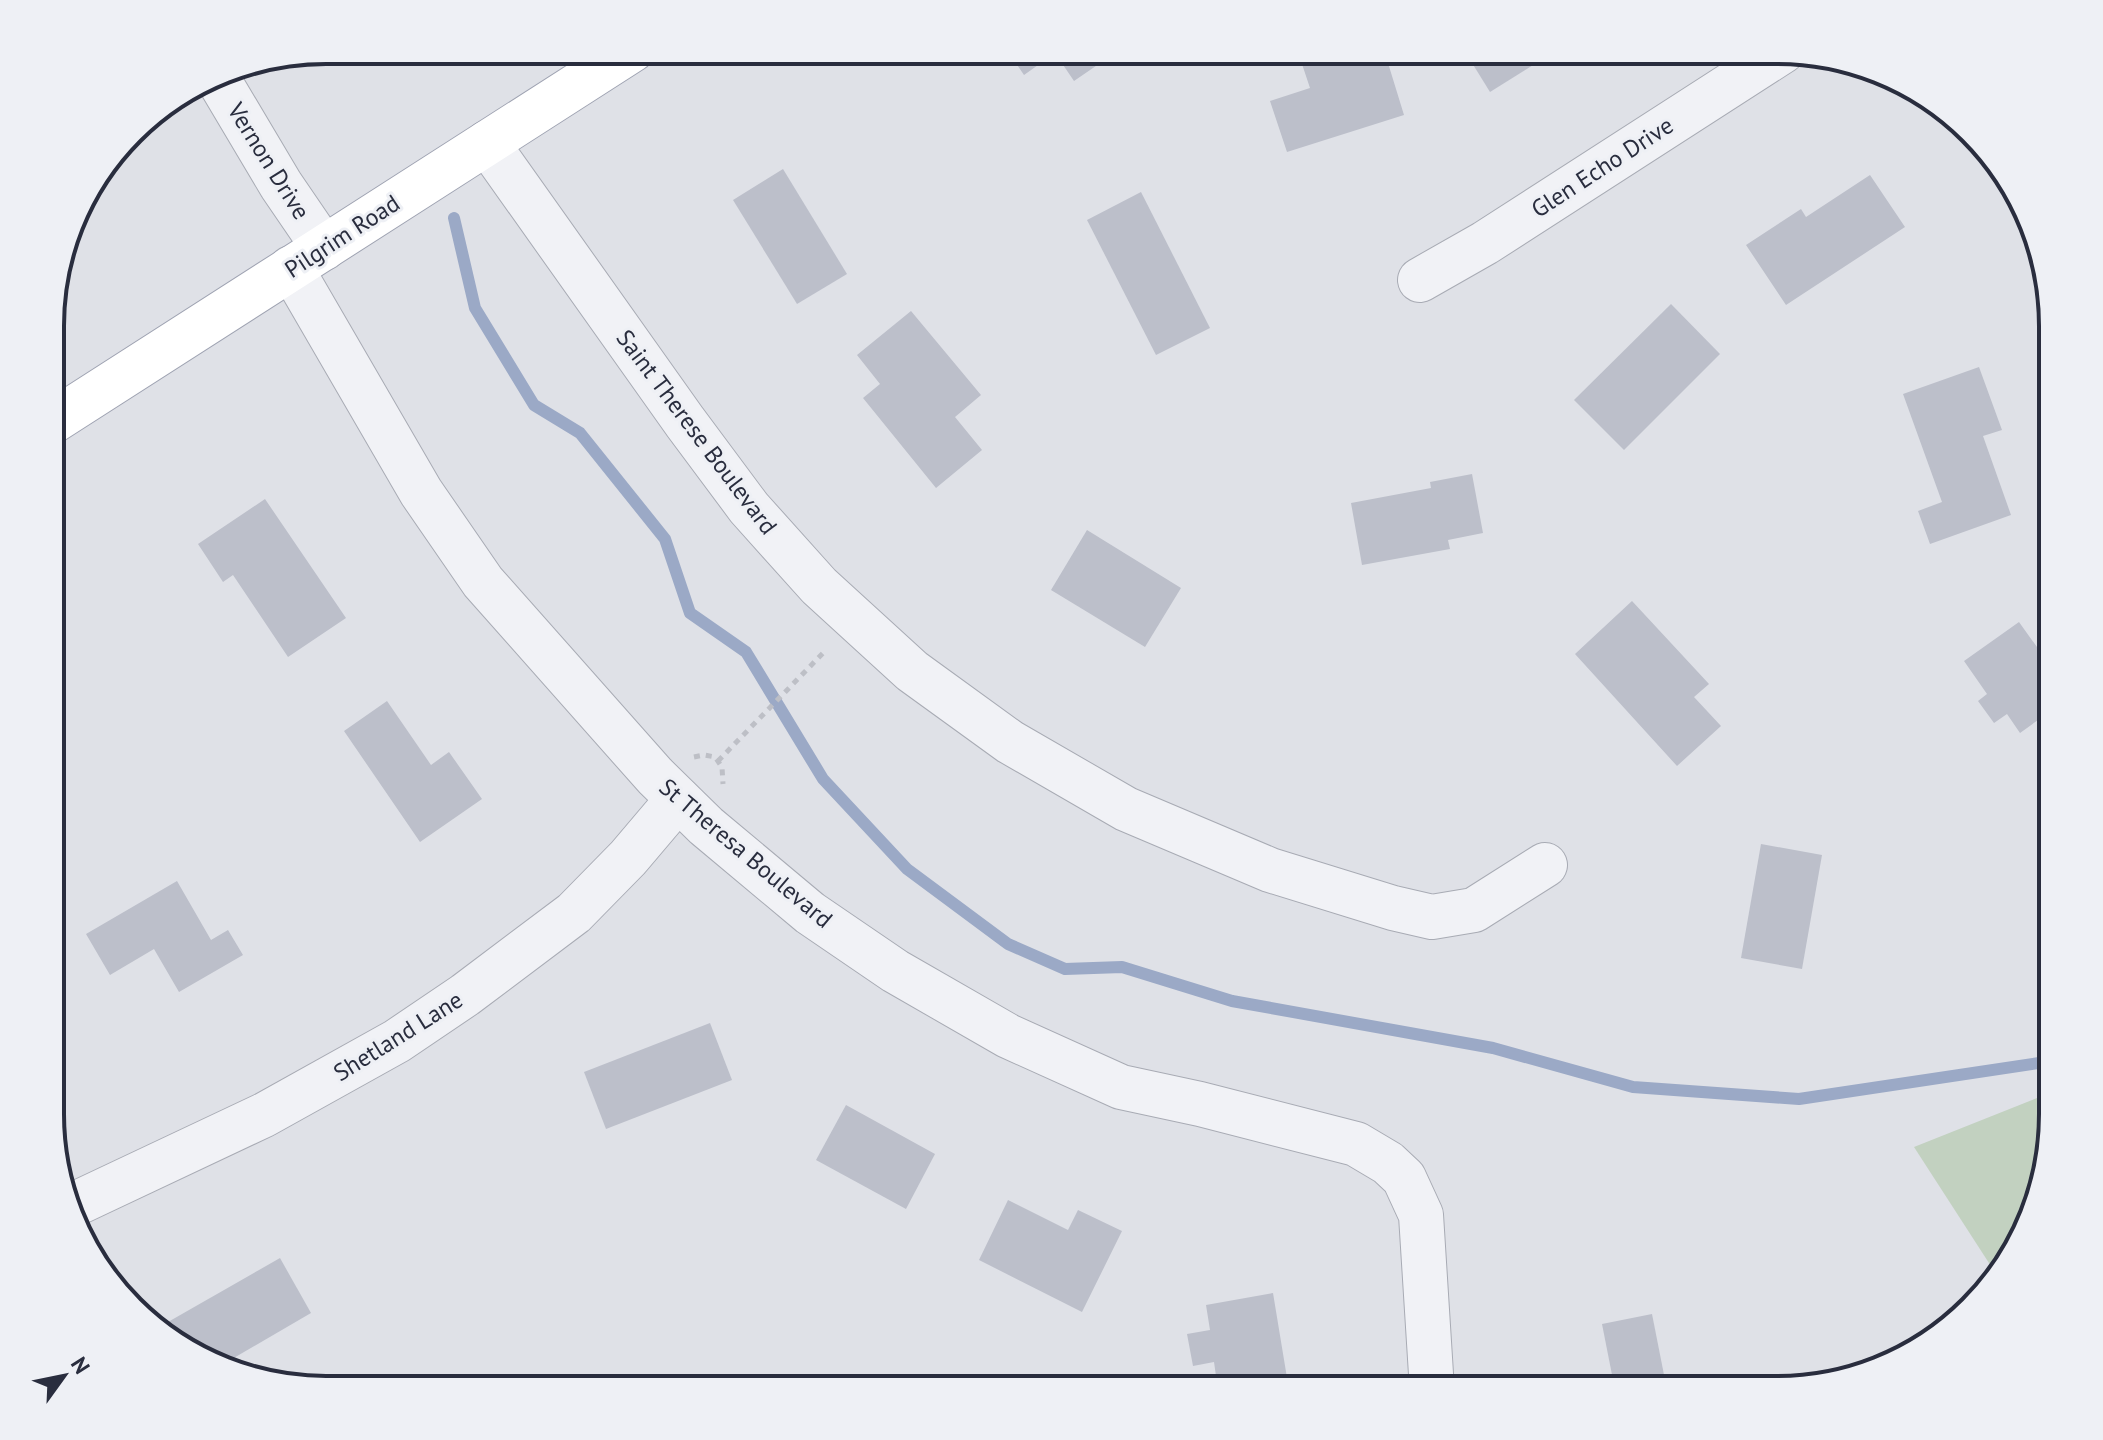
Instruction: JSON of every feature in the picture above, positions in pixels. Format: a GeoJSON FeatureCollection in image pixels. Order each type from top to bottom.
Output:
{"type":"FeatureCollection","features":[{"type":"Feature","properties":{"kind":"main road","name":"Pilgrim Road"},"geometry":{"type":"LineString","coordinates":[[64,414],[610,64]]}},
{"type":"Feature","properties":{"kind":"street","name":"Glen Echo Drive"},"geometry":{"type":"LineString","coordinates":[[1420,280],[1485,243],[1761,65]]}},
{"type":"Feature","properties":{"kind":"street","name":"Vernon Drive"},"geometry":{"type":"LineString","coordinates":[[222,86],[281,185],[308,258]]}},
{"type":"Feature","properties":{"kind":"street","name":"Saint Therese Boulevard"},"geometry":{"type":"LineString","coordinates":[[487,143],[749,508],[819,586],[912,671],[1010,742],[1126,809],[1270,870],[1432,917],[1474,910],[1545,865]]}},
{"type":"Feature","properties":{"kind":"street","name":"St Theresa Boulevard"},"geometry":{"type":"LineString","coordinates":[[308,258],[421,492],[483,582],[678,799],[810,913],[895,971],[1008,1036],[1121,1087],[1356,1144],[1388,1163],[1404,1178],[1421,1215],[1431,1376]]}},
{"type":"Feature","properties":{"kind":"street","name":"Shetland Lane"},"geometry":{"type":"LineString","coordinates":[[80,1202],[264,1115],[397,1041],[465,995],[574,913],[628,858],[678,799]]}},
{"type":"Feature","properties":{"kind":"path"},"geometry":{"type":"LineString","coordinates":[[718,761],[821,657]]}},
{"type":"Feature","properties":{"kind":"green space"},"geometry":{"type":"Polygon","coordinates":[[[2038,1098],[2034,1165],[2025,1198],[2004,1245],[1990,1265],[1914,1147],[2038,1098]]]}},
{"type":"Feature","properties":{"kind":"building"},"geometry":{"type":"Polygon","coordinates":[[[1017,64],[1039,64],[1024,75],[1017,64]]]}},
{"type":"Feature","properties":{"kind":"building"},"geometry":{"type":"Polygon","coordinates":[[[1063,65],[1098,65],[1074,81],[1063,65]]]}},
{"type":"Feature","properties":{"kind":"building"},"geometry":{"type":"Polygon","coordinates":[[[1302,65],[1389,65],[1404,115],[1287,152],[1270,101],[1310,88],[1302,65]]]}},
{"type":"Feature","properties":{"kind":"building"},"geometry":{"type":"Polygon","coordinates":[[[1473,65],[1533,65],[1490,92],[1473,65]]]}},
{"type":"Feature","properties":{"kind":"building"},"geometry":{"type":"Polygon","coordinates":[[[783,169],[847,274],[797,304],[733,200],[783,169]]]}},
{"type":"Feature","properties":{"kind":"building"},"geometry":{"type":"Polygon","coordinates":[[[1870,175],[1905,227],[1786,305],[1746,245],[1801,209],[1806,217],[1870,175]]]}},
{"type":"Feature","properties":{"kind":"building"},"geometry":{"type":"Polygon","coordinates":[[[1141,192],[1210,328],[1156,355],[1087,220],[1141,192]]]}},
{"type":"Feature","properties":{"kind":"building"},"geometry":{"type":"Polygon","coordinates":[[[1671,304],[1720,354],[1624,450],[1574,400],[1671,304]]]}},
{"type":"Feature","properties":{"kind":"building"},"geometry":{"type":"Polygon","coordinates":[[[911,311],[981,395],[955,417],[982,450],[936,488],[863,398],[880,384],[857,355],[911,311]]]}},
{"type":"Feature","properties":{"kind":"building"},"geometry":{"type":"Polygon","coordinates":[[[1979,367],[2002,430],[1983,436],[2011,515],[1930,544],[1918,511],[1942,502],[1903,394],[1979,367]]]}},
{"type":"Feature","properties":{"kind":"building"},"geometry":{"type":"Polygon","coordinates":[[[1472,474],[1483,533],[1448,540],[1450,549],[1362,565],[1351,503],[1431,488],[1430,482],[1472,474]]]}},
{"type":"Feature","properties":{"kind":"building"},"geometry":{"type":"Polygon","coordinates":[[[265,499],[346,618],[288,657],[233,575],[223,582],[198,544],[265,499]]]}},
{"type":"Feature","properties":{"kind":"building"},"geometry":{"type":"Polygon","coordinates":[[[1087,530],[1181,588],[1145,647],[1051,590],[1087,530]]]}},
{"type":"Feature","properties":{"kind":"building"},"geometry":{"type":"Polygon","coordinates":[[[1632,601],[1709,684],[1694,697],[1721,726],[1677,766],[1575,654],[1632,601]]]}},
{"type":"Feature","properties":{"kind":"building"},"geometry":{"type":"Polygon","coordinates":[[[2019,622],[2038,648],[2038,720],[2020,733],[2007,714],[1994,723],[1978,701],[1987,694],[1964,661],[2019,622]]]}},
{"type":"Feature","properties":{"kind":"building"},"geometry":{"type":"Polygon","coordinates":[[[387,701],[431,765],[449,752],[482,799],[420,842],[344,731],[387,701]]]}},
{"type":"Feature","properties":{"kind":"building"},"geometry":{"type":"Polygon","coordinates":[[[1761,844],[1822,855],[1802,969],[1741,958],[1761,844]]]}},
{"type":"Feature","properties":{"kind":"building"},"geometry":{"type":"Polygon","coordinates":[[[177,881],[211,940],[228,930],[243,955],[179,992],[154,949],[110,975],[86,934],[177,881]]]}},
{"type":"Feature","properties":{"kind":"building"},"geometry":{"type":"Polygon","coordinates":[[[710,1023],[732,1080],[606,1129],[584,1072],[710,1023]]]}},
{"type":"Feature","properties":{"kind":"building"},"geometry":{"type":"Polygon","coordinates":[[[846,1105],[935,1154],[906,1209],[816,1160],[846,1105]]]}},
{"type":"Feature","properties":{"kind":"building"},"geometry":{"type":"Polygon","coordinates":[[[1008,1200],[1068,1230],[1078,1210],[1122,1231],[1082,1312],[979,1260],[1008,1200]]]}},
{"type":"Feature","properties":{"kind":"building"},"geometry":{"type":"Polygon","coordinates":[[[280,1258],[311,1313],[233,1359],[195,1341],[168,1322],[280,1258]]]}},
{"type":"Feature","properties":{"kind":"building"},"geometry":{"type":"Polygon","coordinates":[[[1273,1293],[1287,1376],[1216,1376],[1214,1362],[1193,1366],[1187,1334],[1210,1330],[1206,1305],[1273,1293]]]}},
{"type":"Feature","properties":{"kind":"building"},"geometry":{"type":"Polygon","coordinates":[[[1652,1314],[1664,1376],[1612,1376],[1602,1324],[1652,1314]]]}},
{"type":"Feature","properties":{"kind":"waterway"},"geometry":{"type":"LineString","coordinates":[[454,218],[475,308],[534,405],[580,433],[665,539],[690,613],[746,652],[823,779],[907,869],[1008,944],[1065,969],[1122,967],[1232,1001],[1493,1048],[1633,1087],[1799,1099],[2038,1063]]}}]}
